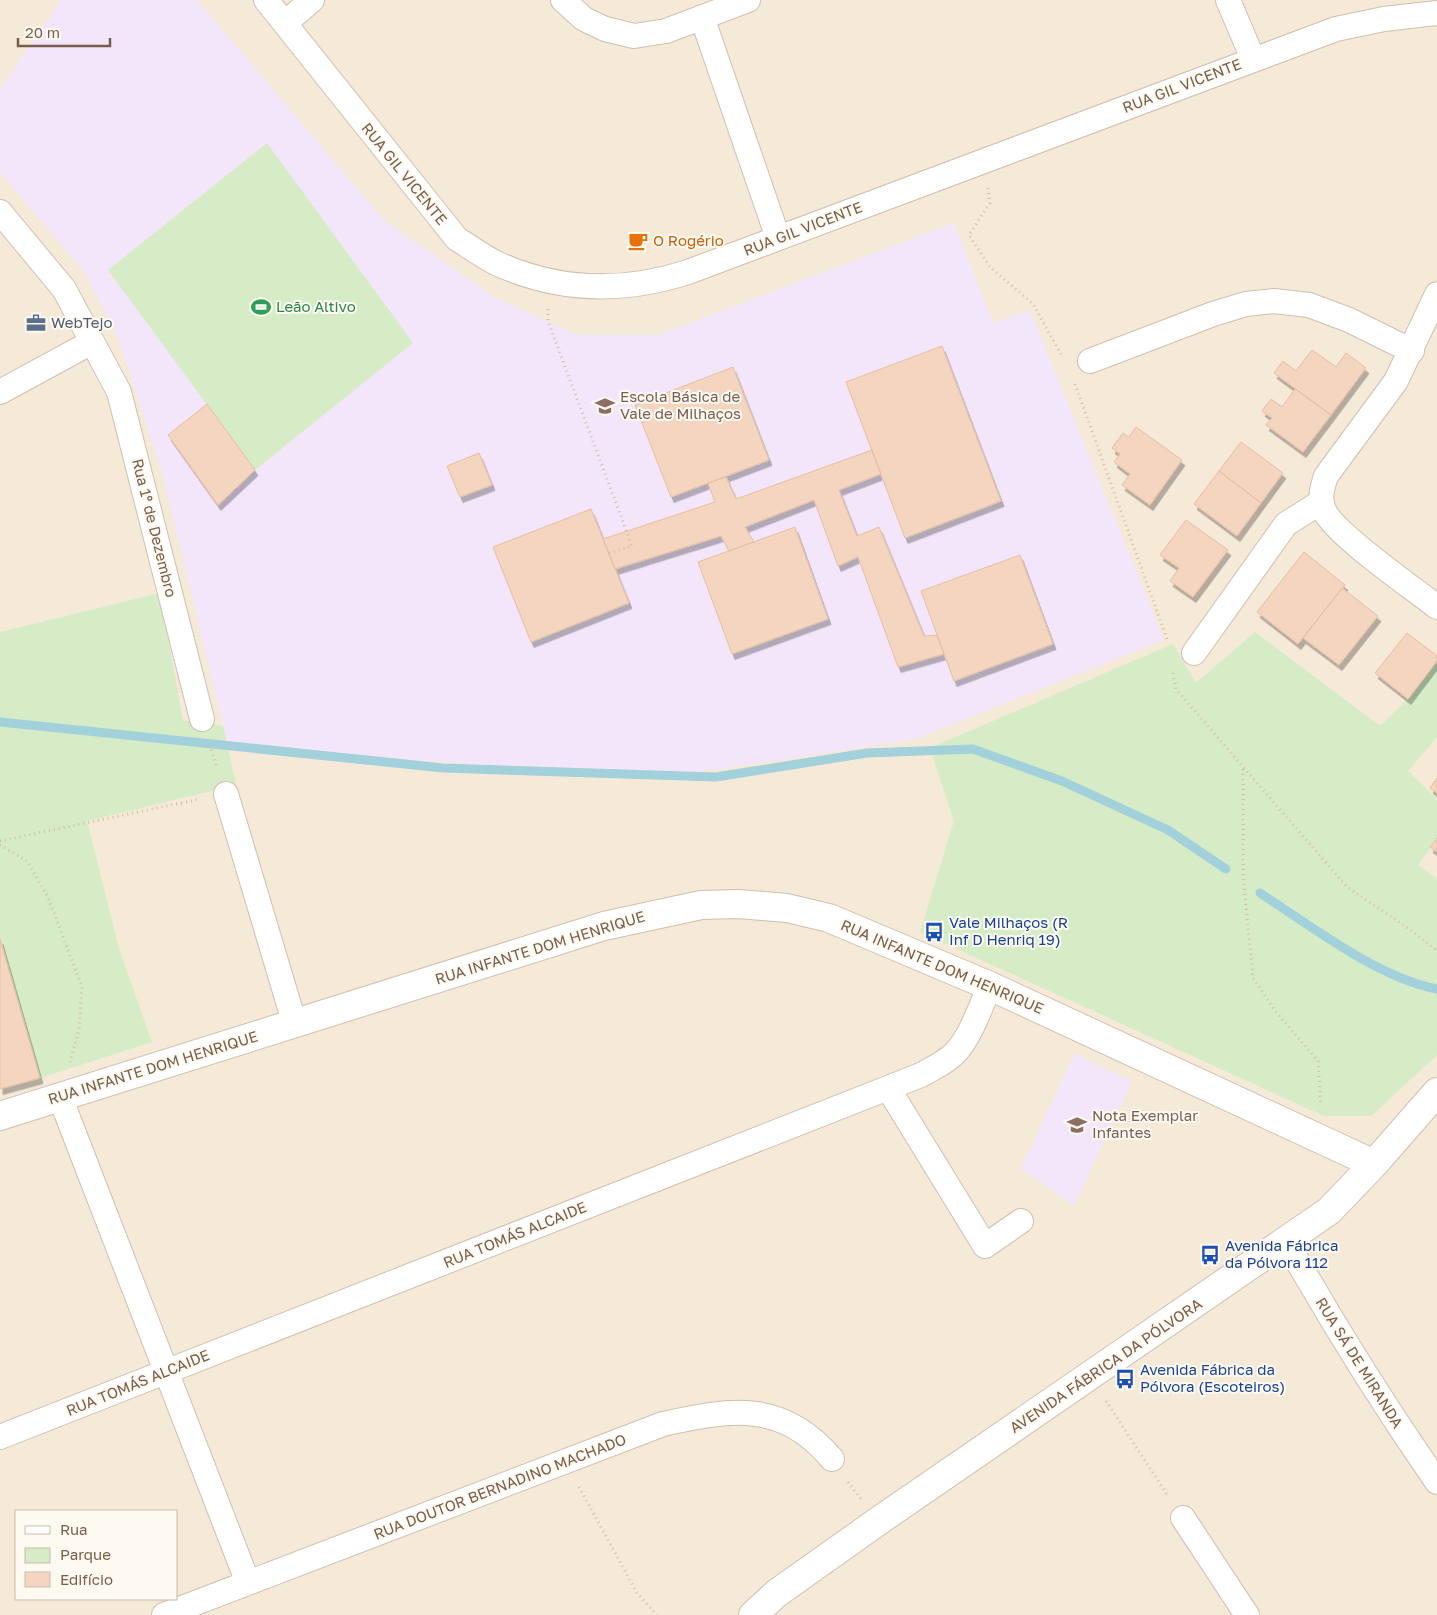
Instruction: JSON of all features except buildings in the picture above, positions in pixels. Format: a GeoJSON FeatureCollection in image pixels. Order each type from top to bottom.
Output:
{"type":"FeatureCollection","features":[{"type":"Feature","properties":{"kind":"street","name":"RUA GIL VICENTE"},"geometry":{"type":"LineString","coordinates":[[266,0],[422,198],[457,238],[495,262],[550,283],[575,286],[654,283],[1336,29],[1427,9]]}},
{"type":"Feature","properties":{"kind":"street"},"geometry":{"type":"LineString","coordinates":[[285,23],[312,0]]}},
{"type":"Feature","properties":{"kind":"street"},"geometry":{"type":"LineString","coordinates":[[563,0],[584,19],[605,29],[634,36],[666,31],[748,0]]}},
{"type":"Feature","properties":{"kind":"street"},"geometry":{"type":"LineString","coordinates":[[1228,0],[1253,59]]}},
{"type":"Feature","properties":{"kind":"street"},"geometry":{"type":"LineString","coordinates":[[702,17],[778,238]]}},
{"type":"Feature","properties":{"kind":"street","name":"Rua 1º de Dezembro"},"geometry":{"type":"LineString","coordinates":[[0,212],[64,289],[122,402],[202,720]]}},
{"type":"Feature","properties":{"kind":"street"},"geometry":{"type":"LineString","coordinates":[[1437,294],[1396,381],[1326,476],[1321,502],[1332,524],[1437,607]]}},
{"type":"Feature","properties":{"kind":"street"},"geometry":{"type":"LineString","coordinates":[[1090,361],[1213,314],[1246,304],[1274,301],[1309,305],[1349,320],[1412,350]]}},
{"type":"Feature","properties":{"kind":"street"},"geometry":{"type":"LineString","coordinates":[[0,392],[92,342]]}},
{"type":"Feature","properties":{"kind":"street"},"geometry":{"type":"LineString","coordinates":[[1194,653],[1286,524],[1321,502]]}},
{"type":"Feature","properties":{"kind":"street"},"geometry":{"type":"LineString","coordinates":[[226,794],[295,1025]]}},
{"type":"Feature","properties":{"kind":"street","name":"RUA INFANTE DOM HENRIQUE"},"geometry":{"type":"LineString","coordinates":[[0,1116],[295,1025],[604,926],[701,905],[739,904],[787,908],[829,918],[990,986],[1374,1164]]}},
{"type":"Feature","properties":{"kind":"street","name":"RUA TOMÁS ALCAIDE"},"geometry":{"type":"LineString","coordinates":[[0,1438],[888,1088],[934,1068],[957,1051],[969,1032],[990,986]]}},
{"type":"Feature","properties":{"kind":"street"},"geometry":{"type":"LineString","coordinates":[[888,1088],[985,1246],[1021,1221]]}},
{"type":"Feature","properties":{"kind":"street","name":"AVENIDA FÁBRICA DA PÓLVORA"},"geometry":{"type":"LineString","coordinates":[[752,1615],[777,1593],[878,1522],[1286,1242],[1328,1211],[1374,1164],[1437,1092]]}},
{"type":"Feature","properties":{"kind":"street"},"geometry":{"type":"LineString","coordinates":[[60,1097],[248,1583]]}},
{"type":"Feature","properties":{"kind":"street","name":"RUA SÁ DE MIRANDA"},"geometry":{"type":"LineString","coordinates":[[1286,1242],[1332,1323],[1388,1412],[1437,1482]]}},
{"type":"Feature","properties":{"kind":"street","name":"RUA DOUTOR BERNADINO MACHADO"},"geometry":{"type":"LineString","coordinates":[[164,1615],[664,1424],[709,1414],[744,1413],[774,1417],[798,1427],[816,1440],[832,1459]]}},
{"type":"Feature","properties":{"kind":"street"},"geometry":{"type":"LineString","coordinates":[[1183,1518],[1247,1615]]}},
{"type":"Feature","properties":{"kind":"path"},"geometry":{"type":"LineString","coordinates":[[978,162],[989,192],[990,203],[969,235],[990,267],[1034,304],[1064,359]]}},
{"type":"Feature","properties":{"kind":"path"},"geometry":{"type":"LineString","coordinates":[[550,283],[548,321],[632,546],[609,554]]}},
{"type":"Feature","properties":{"kind":"path"},"geometry":{"type":"LineString","coordinates":[[1072,376],[1169,648]]}},
{"type":"Feature","properties":{"kind":"path"},"geometry":{"type":"LineString","coordinates":[[1172,664],[1176,689],[1347,888],[1408,928],[1437,951]]}},
{"type":"Feature","properties":{"kind":"path"},"geometry":{"type":"LineString","coordinates":[[1243,769],[1243,875],[1253,978],[1276,1012],[1318,1061],[1323,1139]]}},
{"type":"Feature","properties":{"kind":"path"},"geometry":{"type":"LineString","coordinates":[[0,843],[226,794]]}},
{"type":"Feature","properties":{"kind":"path"},"geometry":{"type":"LineString","coordinates":[[0,843],[27,861],[48,897],[82,987],[79,1030],[60,1097]]}},
{"type":"Feature","properties":{"kind":"path"},"geometry":{"type":"LineString","coordinates":[[1090,1377],[1183,1518]]}},
{"type":"Feature","properties":{"kind":"path"},"geometry":{"type":"LineString","coordinates":[[832,1459],[878,1522]]}},
{"type":"Feature","properties":{"kind":"path"},"geometry":{"type":"LineString","coordinates":[[565,1462],[637,1593],[657,1615]]}},
{"type":"Feature","properties":{"kind":"shaded area"},"geometry":{"type":"Polygon","coordinates":[[[0,0],[1437,0],[1437,1615],[0,1615],[0,0]]]}},
{"type":"Feature","properties":{"kind":"shaded area","name":"Escola Básica de Vale de Milhaços"},"geometry":{"type":"Polygon","coordinates":[[[61,0],[197,0],[385,221],[496,298],[578,335],[658,335],[954,223],[993,323],[1030,310],[1164,640],[915,739],[660,778],[228,746],[162,472],[119,341],[83,270],[0,173],[0,89],[61,0]]]}},
{"type":"Feature","properties":{"kind":"shaded area","name":"Nota Exemplar Infantes"},"geometry":{"type":"Polygon","coordinates":[[[1074,1054],[1132,1081],[1074,1206],[1021,1168],[1074,1054]]]}},
{"type":"Feature","properties":{"kind":"green space","name":"Leão Altivo"},"geometry":{"type":"Polygon","coordinates":[[[267,143],[413,343],[255,470],[108,270],[267,143]]]}},
{"type":"Feature","properties":{"kind":"green space"},"geometry":{"type":"Polygon","coordinates":[[[160,593],[183,720],[223,726],[236,785],[87,821],[119,949],[152,1042],[40,1078],[0,939],[0,632],[160,593]]]}},
{"type":"Feature","properties":{"kind":"green space"},"geometry":{"type":"Polygon","coordinates":[[[1255,632],[1380,726],[1408,699],[1437,661],[1437,737],[1408,771],[1437,799],[1437,838],[1418,865],[1437,879],[1437,1055],[1371,1116],[1324,1116],[920,932],[954,821],[930,748],[1173,644],[1196,683],[1255,632]]]}},
{"type":"Feature","properties":{"kind":"waterway"},"geometry":{"type":"LineString","coordinates":[[0,722],[443,768],[716,777],[867,753],[973,749],[1062,781],[1168,830],[1226,869]]}},
{"type":"Feature","properties":{"kind":"waterway"},"geometry":{"type":"LineString","coordinates":[[1260,893],[1323,935],[1369,962],[1392,974],[1437,989]]}},
{"type":"Feature","properties":{"kind":"place","name":"O Rogério"},"geometry":{"type":"Point","coordinates":[638,241]}},
{"type":"Feature","properties":{"kind":"place","name":"Leão Altivo"},"geometry":{"type":"Point","coordinates":[261,307]}},
{"type":"Feature","properties":{"kind":"place","name":"WebTejo"},"geometry":{"type":"Point","coordinates":[36,323]}},
{"type":"Feature","properties":{"kind":"place","name":"Escola Básica de Vale de Milhaços"},"geometry":{"type":"Point","coordinates":[605,406]}},
{"type":"Feature","properties":{"kind":"place","name":"Vale Milhaços (R Inf D Henriq 19)"},"geometry":{"type":"Point","coordinates":[934,932]}},
{"type":"Feature","properties":{"kind":"place","name":"Nota Exemplar Infantes"},"geometry":{"type":"Point","coordinates":[1077,1125]}},
{"type":"Feature","properties":{"kind":"place","name":"Avenida Fábrica da Pólvora 112"},"geometry":{"type":"Point","coordinates":[1210,1255]}},
{"type":"Feature","properties":{"kind":"place","name":"Avenida Fábrica da Pólvora (Escoteiros)"},"geometry":{"type":"Point","coordinates":[1125,1379]}}]}
